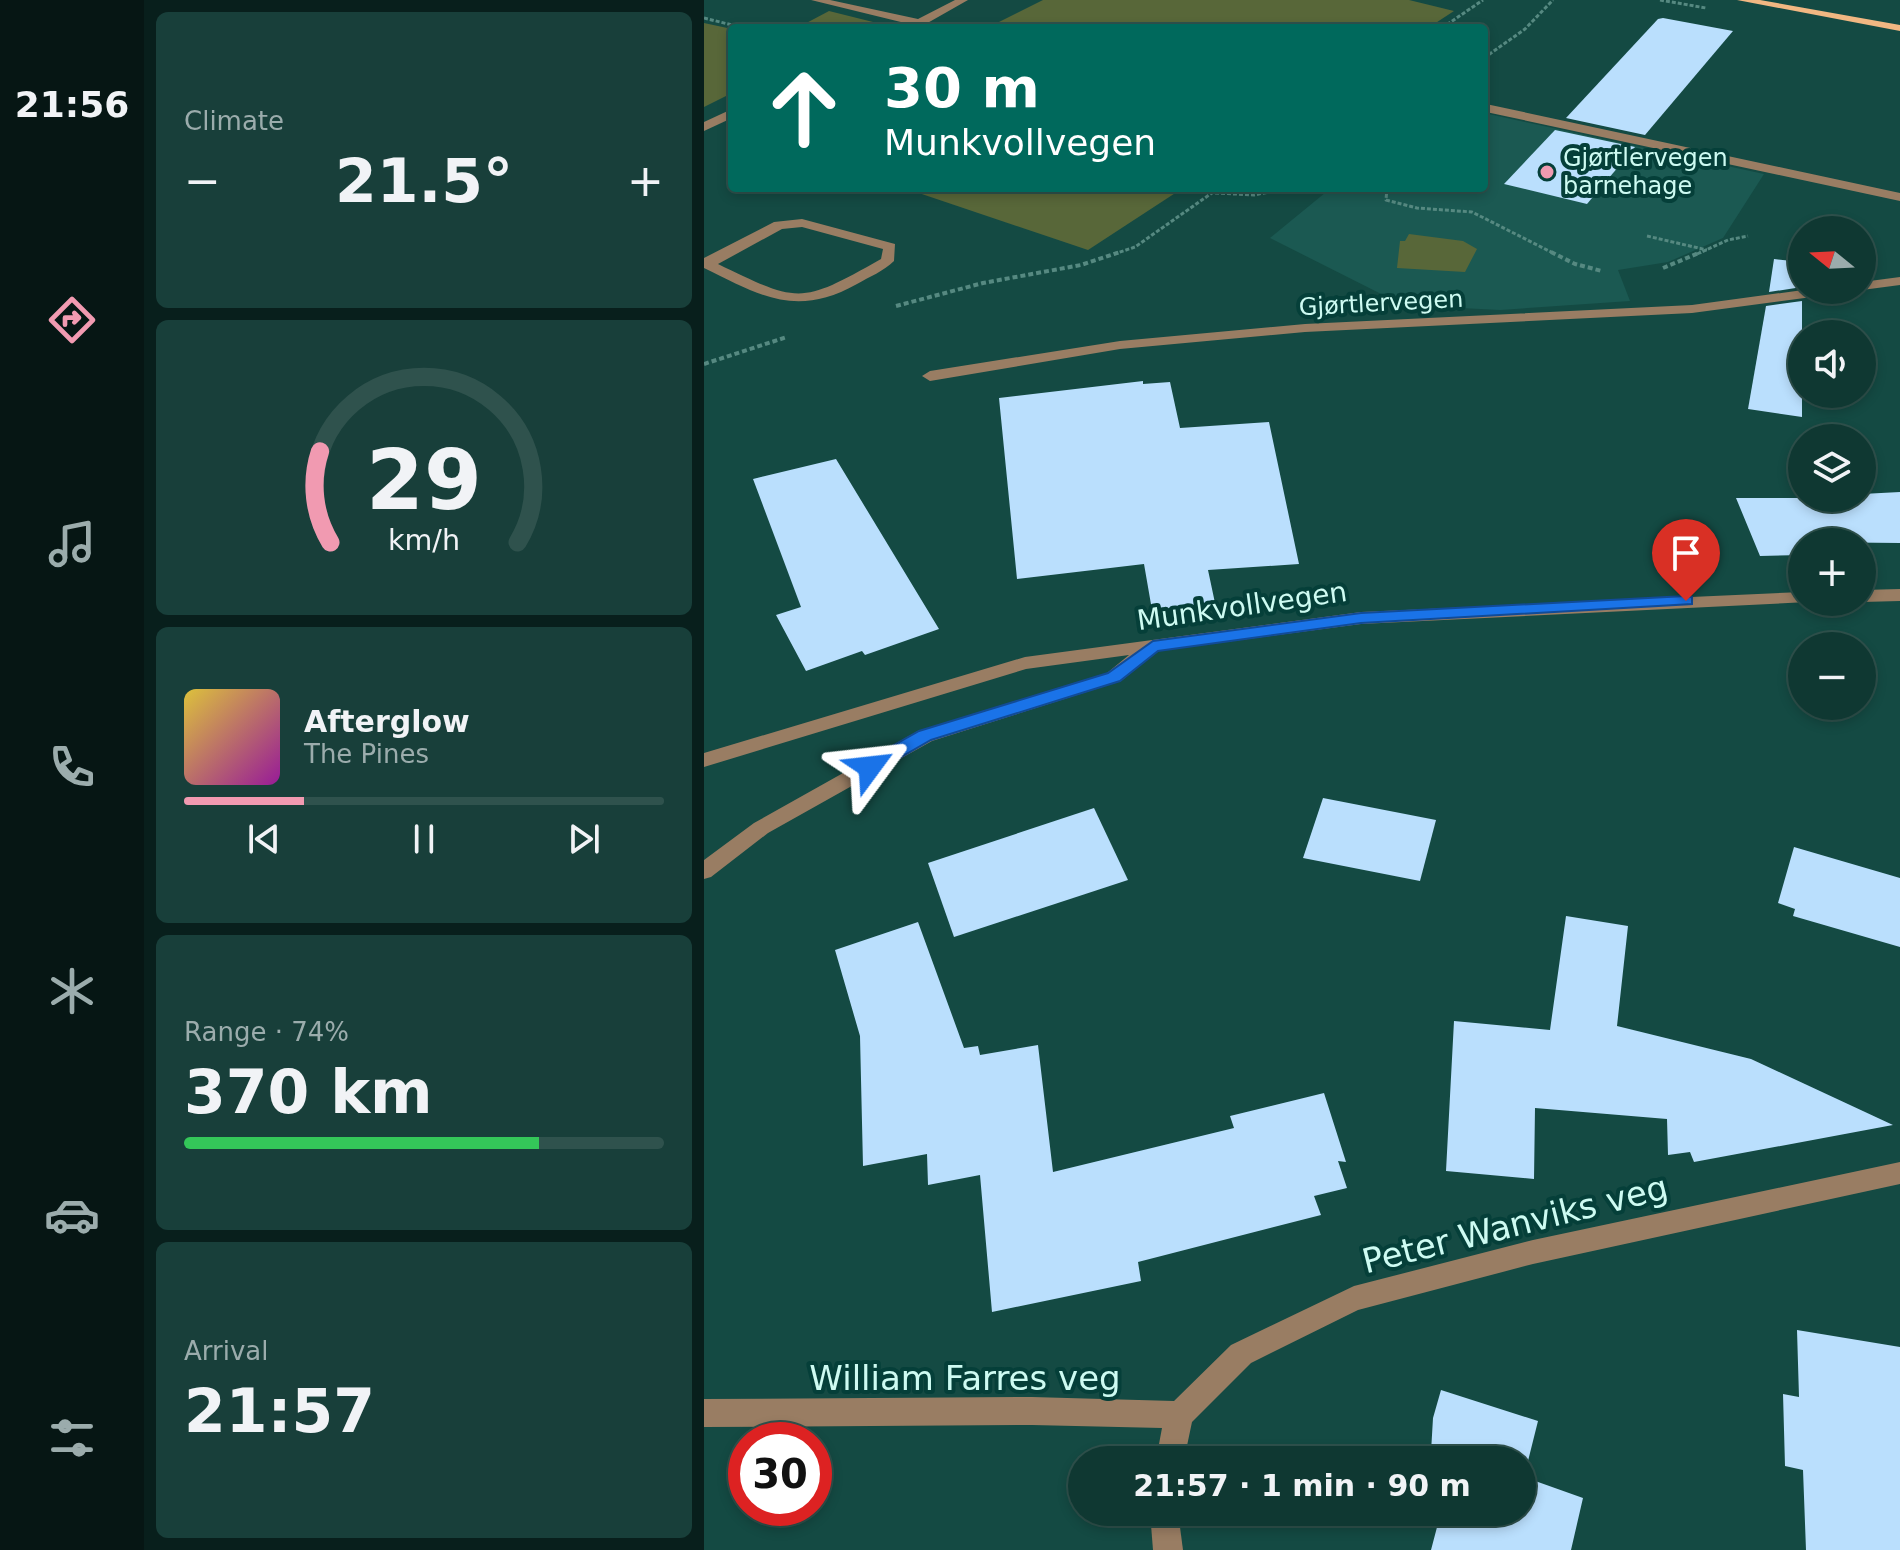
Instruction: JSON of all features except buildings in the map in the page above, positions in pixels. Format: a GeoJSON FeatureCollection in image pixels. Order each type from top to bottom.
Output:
{"type":"FeatureCollection","features":[{"type":"Feature","properties":{"kind":"main road"},"geometry":{"type":"LineString","coordinates":[[1742,0],[1900,28]]}},
{"type":"Feature","properties":{"kind":"street"},"geometry":{"type":"LineString","coordinates":[[816,0],[910,24]]}},
{"type":"Feature","properties":{"kind":"street"},"geometry":{"type":"LineString","coordinates":[[916,24],[963,0]]}},
{"type":"Feature","properties":{"kind":"street"},"geometry":{"type":"LineString","coordinates":[[1488,108],[1900,197]]}},
{"type":"Feature","properties":{"kind":"street"},"geometry":{"type":"LineString","coordinates":[[704,127],[728,115]]}},
{"type":"Feature","properties":{"kind":"street"},"geometry":{"type":"LineString","coordinates":[[802,223],[890,247],[887,261],[824,295],[798,299],[777,296],[706,263],[779,225],[802,223]]}},
{"type":"Feature","properties":{"kind":"street"},"geometry":{"type":"LineString","coordinates":[[1876,284],[1900,281]]}},
{"type":"Feature","properties":{"kind":"street","name":"Gjørtlervegen"},"geometry":{"type":"LineString","coordinates":[[930,376],[1120,345],[1305,328],[1692,309],[1788,296]]}},
{"type":"Feature","properties":{"kind":"street"},"geometry":{"type":"LineString","coordinates":[[1876,596],[1900,595]]}},
{"type":"Feature","properties":{"kind":"street","name":"Munkvollvegen"},"geometry":{"type":"LineString","coordinates":[[704,760],[1025,663],[1361,618],[1788,599]]}},
{"type":"Feature","properties":{"kind":"street"},"geometry":{"type":"LineString","coordinates":[[704,871],[761,828],[925,736],[1114,677],[1153,646]]}},
{"type":"Feature","properties":{"kind":"street","name":"Peter Wanviks veg"},"geometry":{"type":"LineString","coordinates":[[1179,1415],[1241,1354],[1354,1299],[1533,1252],[1900,1173]]}},
{"type":"Feature","properties":{"kind":"street","name":"William Farres veg"},"geometry":{"type":"LineString","coordinates":[[704,1413],[1032,1411],[1179,1415]]}},
{"type":"Feature","properties":{"kind":"street"},"geometry":{"type":"LineString","coordinates":[[1173,1446],[1179,1415]]}},
{"type":"Feature","properties":{"kind":"street"},"geometry":{"type":"LineString","coordinates":[[1165,1526],[1168,1550]]}},
{"type":"Feature","properties":{"kind":"path"},"geometry":{"type":"LineString","coordinates":[[1448,24],[1483,0]]}},
{"type":"Feature","properties":{"kind":"path"},"geometry":{"type":"LineString","coordinates":[[1488,55],[1525,29],[1553,0]]}},
{"type":"Feature","properties":{"kind":"path"},"geometry":{"type":"LineString","coordinates":[[704,18],[728,24]]}},
{"type":"Feature","properties":{"kind":"path"},"geometry":{"type":"LineString","coordinates":[[883,310],[983,283],[1081,265],[1135,247],[1213,193],[1254,195],[1269,192]]}},
{"type":"Feature","properties":{"kind":"path"},"geometry":{"type":"LineString","coordinates":[[1387,192],[1386,200],[1417,208],[1472,212],[1575,264],[1607,272]]}},
{"type":"Feature","properties":{"kind":"path"},"geometry":{"type":"LineString","coordinates":[[1647,236],[1707,250]]}},
{"type":"Feature","properties":{"kind":"path"},"geometry":{"type":"LineString","coordinates":[[1660,268],[1686,262],[1737,236],[1748,236]]}},
{"type":"Feature","properties":{"kind":"path"},"geometry":{"type":"LineString","coordinates":[[704,364],[800,333]]}},
{"type":"Feature","properties":{"kind":"shaded area"},"geometry":{"type":"Polygon","coordinates":[[[1488,114],[1764,174],[1723,238],[1668,262],[1618,270],[1630,301],[1500,310],[1403,305],[1270,238],[1326,192],[1488,192],[1488,114]]]}},
{"type":"Feature","properties":{"kind":"green space"},"geometry":{"type":"Polygon","coordinates":[[[1043,0],[1409,0],[1454,11],[1434,24],[995,24],[1043,0]]]}},
{"type":"Feature","properties":{"kind":"green space"},"geometry":{"type":"Polygon","coordinates":[[[829,11],[877,23],[875,24],[805,24],[829,11]]]}},
{"type":"Feature","properties":{"kind":"green space"},"geometry":{"type":"Polygon","coordinates":[[[704,23],[728,28],[728,95],[704,107],[704,23]]]}},
{"type":"Feature","properties":{"kind":"green space"},"geometry":{"type":"Polygon","coordinates":[[[916,192],[1177,192],[1088,250],[916,192]]]}},
{"type":"Feature","properties":{"kind":"green space"},"geometry":{"type":"Polygon","coordinates":[[[1409,234],[1463,241],[1477,249],[1465,272],[1397,268],[1400,241],[1405,241],[1409,234]]]}},
{"type":"Feature","properties":{"kind":"place","name":"Gjørtlervegen barnehage"},"geometry":{"type":"Point","coordinates":[1547,172]}},
{"type":"Feature","properties":{"kind":"route"},"geometry":{"type":"LineString","coordinates":[[870,767],[925,736],[1114,677],[1153,646],[1361,618],[1686,601]]}}]}
